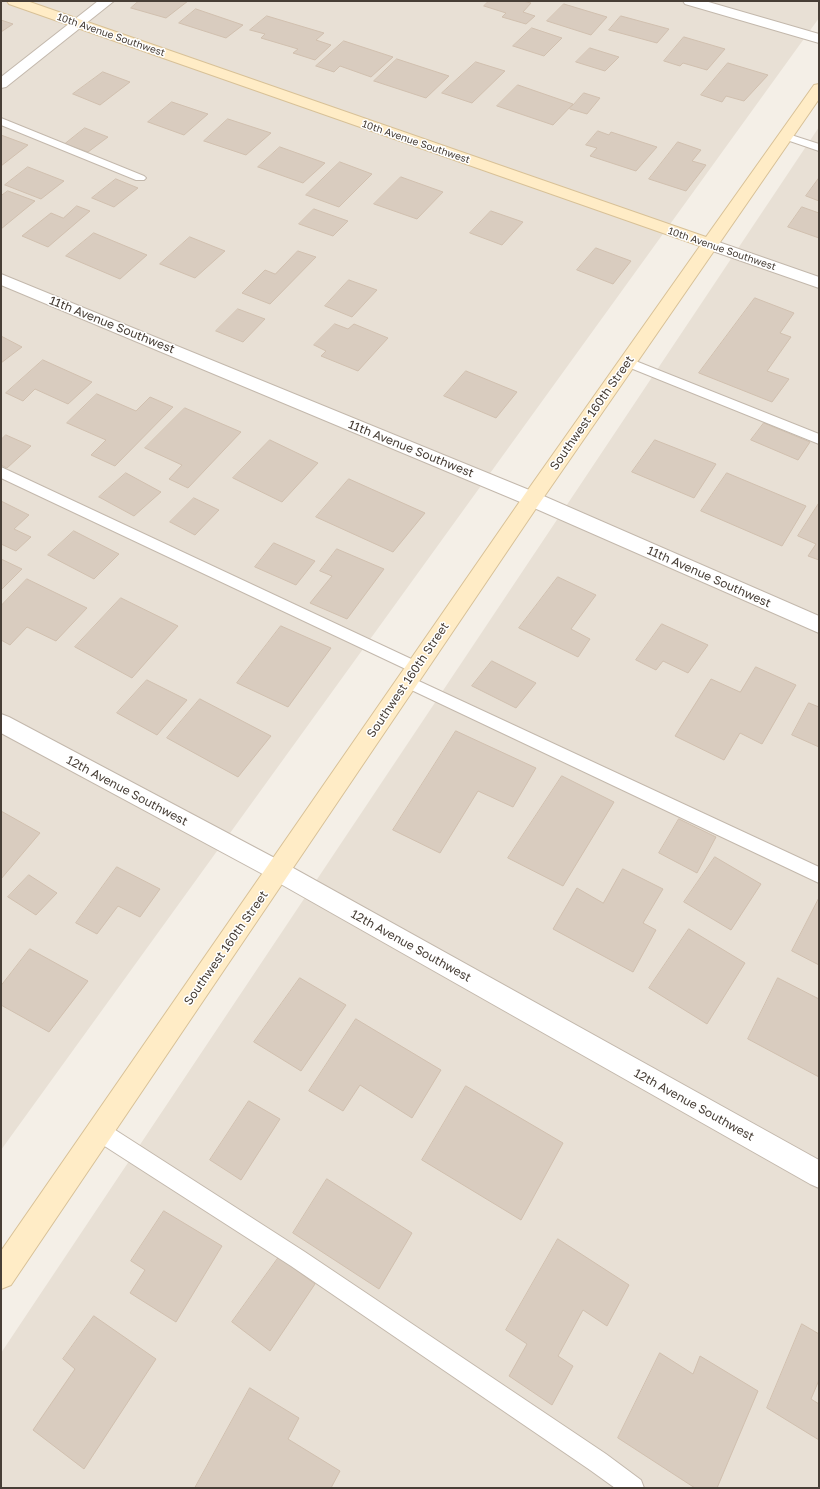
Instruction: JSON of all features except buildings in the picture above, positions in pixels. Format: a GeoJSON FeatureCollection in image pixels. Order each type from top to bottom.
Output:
{"type":"FeatureCollection","features":[{"type":"Feature","properties":{"kind":"street","name":"10th Avenue Southwest"},"geometry":{"type":"LineString","coordinates":[[14,1],[819,283]]}},
{"type":"Feature","properties":{"kind":"street"},"geometry":{"type":"LineString","coordinates":[[1,84],[107,1]]}},
{"type":"Feature","properties":{"kind":"street"},"geometry":{"type":"LineString","coordinates":[[690,1],[819,39]]}},
{"type":"Feature","properties":{"kind":"street","name":"Southwest 160th Street"},"geometry":{"type":"LineString","coordinates":[[1,1275],[532,499],[819,88]]}},
{"type":"Feature","properties":{"kind":"street","name":"11th Avenue Southwest"},"geometry":{"type":"LineString","coordinates":[[1,279],[532,499],[819,625]]}},
{"type":"Feature","properties":{"kind":"street","name":"12th Avenue Southwest"},"geometry":{"type":"LineString","coordinates":[[1,723],[278,871],[819,1175]]}},
{"type":"Feature","properties":{"kind":"lane"},"geometry":{"type":"LineString","coordinates":[[1,122],[140,178]]}},
{"type":"Feature","properties":{"kind":"lane"},"geometry":{"type":"LineString","coordinates":[[785,136],[819,148]]}},
{"type":"Feature","properties":{"kind":"lane"},"geometry":{"type":"LineString","coordinates":[[628,362],[819,439]]}},
{"type":"Feature","properties":{"kind":"lane"},"geometry":{"type":"LineString","coordinates":[[1,472],[819,875]]}},
{"type":"Feature","properties":{"kind":"lane"},"geometry":{"type":"LineString","coordinates":[[99,1131],[298,1259],[598,1462],[633,1488]]}},
{"type":"Feature","properties":{"kind":"shaded area"},"geometry":{"type":"Polygon","coordinates":[[[1,1],[819,1],[819,18],[1,1150],[1,1]]]}},
{"type":"Feature","properties":{"kind":"shaded area"},"geometry":{"type":"Polygon","coordinates":[[[819,127],[819,1488],[1,1488],[1,1353],[819,127]]]}}]}
